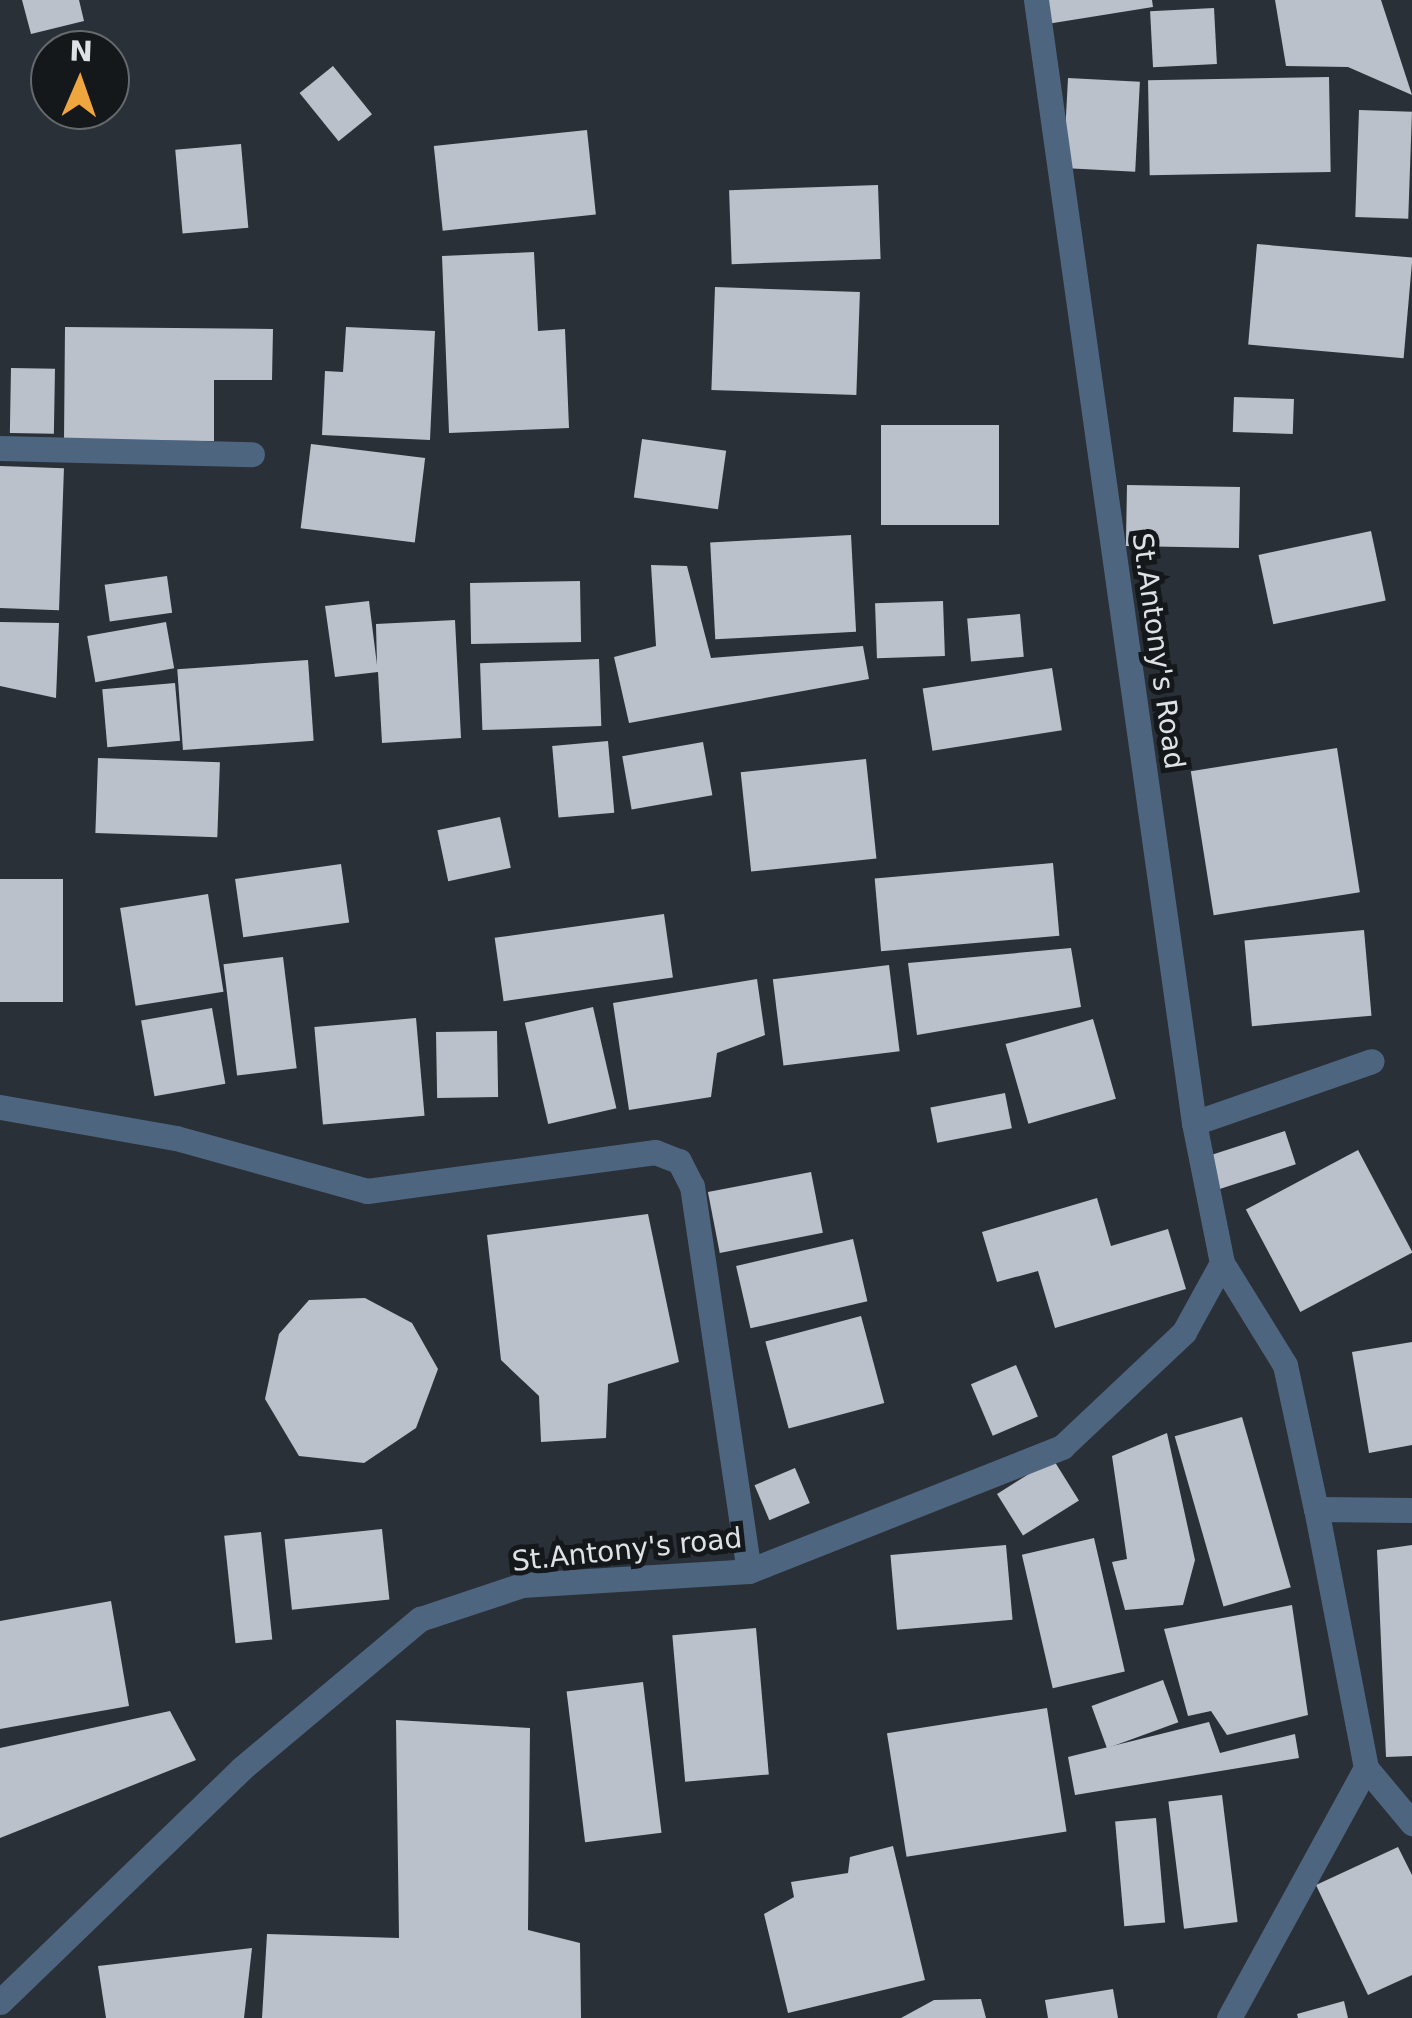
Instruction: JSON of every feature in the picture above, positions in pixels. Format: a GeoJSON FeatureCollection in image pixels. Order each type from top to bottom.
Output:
{"type":"FeatureCollection","features":[{"type":"Feature","properties":{"kind":"street","name":"St.Antony's Road"},"geometry":{"type":"LineString","coordinates":[[1036,0],[1194,1123]]}},
{"type":"Feature","properties":{"kind":"street"},"geometry":{"type":"LineString","coordinates":[[0,448],[252,454]]}},
{"type":"Feature","properties":{"kind":"street"},"geometry":{"type":"LineString","coordinates":[[1372,1062],[1194,1123],[1222,1263],[1285,1365],[1366,1768],[1412,1823]]}},
{"type":"Feature","properties":{"kind":"street"},"geometry":{"type":"LineString","coordinates":[[0,1107],[176,1138],[367,1191],[655,1152],[678,1161],[692,1186],[749,1571]]}},
{"type":"Feature","properties":{"kind":"street","name":"St.Antony's road"},"geometry":{"type":"LineString","coordinates":[[0,2002],[241,1769],[420,1619],[522,1585],[749,1571],[1062,1447],[1184,1332],[1222,1263]]}},
{"type":"Feature","properties":{"kind":"street"},"geometry":{"type":"LineString","coordinates":[[1316,1509],[1412,1510]]}},
{"type":"Feature","properties":{"kind":"street"},"geometry":{"type":"LineString","coordinates":[[1229,2018],[1366,1768]]}},
{"type":"Feature","properties":{"kind":"building"},"geometry":{"type":"Polygon","coordinates":[[[22,0],[79,0],[84,21],[30,30],[22,0]]]}},
{"type":"Feature","properties":{"kind":"building"},"geometry":{"type":"Polygon","coordinates":[[[1043,0],[1152,0],[1153,7],[1047,24],[1043,0]]]}},
{"type":"Feature","properties":{"kind":"building"},"geometry":{"type":"Polygon","coordinates":[[[1275,0],[1381,0],[1412,95],[1348,67],[1286,66],[1275,0]]]}},
{"type":"Feature","properties":{"kind":"building"},"geometry":{"type":"Polygon","coordinates":[[[1214,8],[1217,64],[1153,67],[1150,11],[1214,8]]]}},
{"type":"Feature","properties":{"kind":"building"},"geometry":{"type":"Polygon","coordinates":[[[333,66],[372,114],[339,141],[300,93],[333,66]]]}},
{"type":"Feature","properties":{"kind":"building"},"geometry":{"type":"Polygon","coordinates":[[[1329,77],[1331,172],[1150,175],[1148,80],[1329,77]]]}},
{"type":"Feature","properties":{"kind":"building"},"geometry":{"type":"Polygon","coordinates":[[[1068,78],[1140,82],[1135,172],[1063,168],[1068,78]]]}},
{"type":"Feature","properties":{"kind":"building"},"geometry":{"type":"Polygon","coordinates":[[[1359,110],[1412,112],[1408,219],[1355,217],[1359,110]]]}},
{"type":"Feature","properties":{"kind":"building"},"geometry":{"type":"Polygon","coordinates":[[[587,130],[596,215],[443,231],[434,146],[587,130]]]}},
{"type":"Feature","properties":{"kind":"building"},"geometry":{"type":"Polygon","coordinates":[[[241,144],[248,228],[183,233],[175,150],[241,144]]]}},
{"type":"Feature","properties":{"kind":"building"},"geometry":{"type":"Polygon","coordinates":[[[878,185],[881,259],[732,264],[729,190],[878,185]]]}},
{"type":"Feature","properties":{"kind":"building"},"geometry":{"type":"Polygon","coordinates":[[[1257,244],[1412,258],[1404,358],[1248,345],[1257,244]]]}},
{"type":"Feature","properties":{"kind":"building"},"geometry":{"type":"Polygon","coordinates":[[[534,252],[538,331],[565,329],[569,428],[449,433],[442,256],[534,252]]]}},
{"type":"Feature","properties":{"kind":"building"},"geometry":{"type":"Polygon","coordinates":[[[715,287],[860,292],[856,395],[711,390],[715,287]]]}},
{"type":"Feature","properties":{"kind":"building"},"geometry":{"type":"Polygon","coordinates":[[[65,327],[273,329],[272,380],[214,380],[214,441],[64,440],[65,327]]]}},
{"type":"Feature","properties":{"kind":"building"},"geometry":{"type":"Polygon","coordinates":[[[346,327],[435,331],[430,440],[322,435],[325,371],[343,372],[346,327]]]}},
{"type":"Feature","properties":{"kind":"building"},"geometry":{"type":"Polygon","coordinates":[[[11,368],[55,369],[54,434],[10,433],[11,368]]]}},
{"type":"Feature","properties":{"kind":"building"},"geometry":{"type":"Polygon","coordinates":[[[1234,397],[1294,399],[1293,434],[1233,432],[1234,397]]]}},
{"type":"Feature","properties":{"kind":"building"},"geometry":{"type":"Polygon","coordinates":[[[881,425],[999,425],[999,525],[881,525],[881,425]]]}},
{"type":"Feature","properties":{"kind":"building"},"geometry":{"type":"Polygon","coordinates":[[[642,439],[726,451],[718,509],[634,497],[642,439]]]}},
{"type":"Feature","properties":{"kind":"building"},"geometry":{"type":"Polygon","coordinates":[[[311,444],[425,458],[415,542],[301,528],[311,444]]]}},
{"type":"Feature","properties":{"kind":"building"},"geometry":{"type":"Polygon","coordinates":[[[0,466],[64,468],[59,610],[0,608],[0,466]]]}},
{"type":"Feature","properties":{"kind":"building"},"geometry":{"type":"Polygon","coordinates":[[[1127,485],[1240,487],[1239,548],[1126,546],[1127,485]]]}},
{"type":"Feature","properties":{"kind":"building"},"geometry":{"type":"Polygon","coordinates":[[[1371,531],[1386,600],[1273,624],[1259,555],[1371,531]]]}},
{"type":"Feature","properties":{"kind":"building"},"geometry":{"type":"Polygon","coordinates":[[[851,535],[856,632],[715,639],[710,542],[851,535]]]}},
{"type":"Feature","properties":{"kind":"building"},"geometry":{"type":"Polygon","coordinates":[[[651,565],[687,566],[711,658],[863,646],[869,679],[629,723],[614,657],[656,646],[651,565]]]}},
{"type":"Feature","properties":{"kind":"building"},"geometry":{"type":"Polygon","coordinates":[[[167,576],[172,613],[110,621],[105,585],[167,576]]]}},
{"type":"Feature","properties":{"kind":"building"},"geometry":{"type":"Polygon","coordinates":[[[580,581],[581,642],[471,644],[470,583],[580,581]]]}},
{"type":"Feature","properties":{"kind":"building"},"geometry":{"type":"Polygon","coordinates":[[[369,601],[377,665],[376,624],[455,620],[461,738],[382,743],[378,672],[335,677],[325,606],[369,601]]]}},
{"type":"Feature","properties":{"kind":"building"},"geometry":{"type":"Polygon","coordinates":[[[943,601],[945,656],[877,658],[875,603],[943,601]]]}},
{"type":"Feature","properties":{"kind":"building"},"geometry":{"type":"Polygon","coordinates":[[[1020,614],[1024,657],[971,661],[967,619],[1020,614]]]}},
{"type":"Feature","properties":{"kind":"building"},"geometry":{"type":"Polygon","coordinates":[[[0,622],[59,623],[56,698],[0,686],[0,622]]]}},
{"type":"Feature","properties":{"kind":"building"},"geometry":{"type":"Polygon","coordinates":[[[166,622],[174,668],[95,682],[87,636],[166,622]]]}},
{"type":"Feature","properties":{"kind":"building"},"geometry":{"type":"Polygon","coordinates":[[[599,659],[601,726],[482,730],[480,663],[599,659]]]}},
{"type":"Feature","properties":{"kind":"building"},"geometry":{"type":"Polygon","coordinates":[[[308,660],[314,741],[183,750],[177,669],[308,660]]]}},
{"type":"Feature","properties":{"kind":"building"},"geometry":{"type":"Polygon","coordinates":[[[1052,668],[1062,730],[932,751],[923,688],[1052,668]]]}},
{"type":"Feature","properties":{"kind":"building"},"geometry":{"type":"Polygon","coordinates":[[[175,683],[180,741],[107,747],[102,689],[175,683]]]}},
{"type":"Feature","properties":{"kind":"building"},"geometry":{"type":"Polygon","coordinates":[[[608,741],[614,813],[558,818],[552,746],[608,741]]]}},
{"type":"Feature","properties":{"kind":"building"},"geometry":{"type":"Polygon","coordinates":[[[703,742],[712,795],[632,809],[622,756],[703,742]]]}},
{"type":"Feature","properties":{"kind":"building"},"geometry":{"type":"Polygon","coordinates":[[[1337,748],[1360,892],[1214,915],[1191,771],[1337,748]]]}},
{"type":"Feature","properties":{"kind":"building"},"geometry":{"type":"Polygon","coordinates":[[[98,758],[220,762],[217,837],[95,833],[98,758]]]}},
{"type":"Feature","properties":{"kind":"building"},"geometry":{"type":"Polygon","coordinates":[[[866,759],[876,858],[751,872],[741,772],[866,759]]]}},
{"type":"Feature","properties":{"kind":"building"},"geometry":{"type":"Polygon","coordinates":[[[500,817],[511,868],[448,881],[437,830],[500,817]]]}},
{"type":"Feature","properties":{"kind":"building"},"geometry":{"type":"Polygon","coordinates":[[[1053,863],[1059,936],[881,951],[875,879],[1053,863]]]}},
{"type":"Feature","properties":{"kind":"building"},"geometry":{"type":"Polygon","coordinates":[[[341,864],[349,922],[243,937],[235,879],[341,864]]]}},
{"type":"Feature","properties":{"kind":"building"},"geometry":{"type":"Polygon","coordinates":[[[0,879],[63,879],[63,1002],[0,1002],[0,879]]]}},
{"type":"Feature","properties":{"kind":"building"},"geometry":{"type":"Polygon","coordinates":[[[208,894],[223,992],[136,1006],[120,908],[208,894]]]}},
{"type":"Feature","properties":{"kind":"building"},"geometry":{"type":"Polygon","coordinates":[[[664,914],[673,977],[504,1001],[495,938],[664,914]]]}},
{"type":"Feature","properties":{"kind":"building"},"geometry":{"type":"Polygon","coordinates":[[[1364,930],[1371,1016],[1252,1026],[1244,940],[1364,930]]]}},
{"type":"Feature","properties":{"kind":"building"},"geometry":{"type":"Polygon","coordinates":[[[1071,948],[1081,1007],[917,1035],[908,963],[1071,948]]]}},
{"type":"Feature","properties":{"kind":"building"},"geometry":{"type":"Polygon","coordinates":[[[283,957],[297,1068],[237,1075],[223,964],[283,957]]]}},
{"type":"Feature","properties":{"kind":"building"},"geometry":{"type":"Polygon","coordinates":[[[889,965],[900,1051],[783,1066],[773,979],[889,965]]]}},
{"type":"Feature","properties":{"kind":"building"},"geometry":{"type":"Polygon","coordinates":[[[757,979],[765,1035],[717,1053],[711,1097],[629,1110],[613,1003],[757,979]]]}},
{"type":"Feature","properties":{"kind":"building"},"geometry":{"type":"Polygon","coordinates":[[[593,1007],[616,1108],[548,1124],[525,1023],[593,1007]]]}},
{"type":"Feature","properties":{"kind":"building"},"geometry":{"type":"Polygon","coordinates":[[[212,1008],[225,1084],[154,1096],[141,1021],[212,1008]]]}},
{"type":"Feature","properties":{"kind":"building"},"geometry":{"type":"Polygon","coordinates":[[[416,1018],[425,1116],[323,1125],[314,1027],[416,1018]]]}},
{"type":"Feature","properties":{"kind":"building"},"geometry":{"type":"Polygon","coordinates":[[[1093,1019],[1116,1099],[1028,1124],[1006,1044],[1093,1019]]]}},
{"type":"Feature","properties":{"kind":"building"},"geometry":{"type":"Polygon","coordinates":[[[497,1031],[498,1097],[437,1098],[436,1032],[497,1031]]]}},
{"type":"Feature","properties":{"kind":"building"},"geometry":{"type":"Polygon","coordinates":[[[1005,1093],[1012,1128],[937,1143],[930,1108],[1005,1093]]]}},
{"type":"Feature","properties":{"kind":"building"},"geometry":{"type":"Polygon","coordinates":[[[1285,1131],[1296,1164],[1220,1189],[1209,1156],[1285,1131]]]}},
{"type":"Feature","properties":{"kind":"building"},"geometry":{"type":"Polygon","coordinates":[[[1358,1150],[1412,1253],[1300,1312],[1246,1210],[1358,1150]]]}},
{"type":"Feature","properties":{"kind":"building"},"geometry":{"type":"Polygon","coordinates":[[[811,1172],[823,1233],[720,1253],[708,1192],[811,1172]]]}},
{"type":"Feature","properties":{"kind":"building"},"geometry":{"type":"Polygon","coordinates":[[[1097,1198],[1111,1246],[1168,1229],[1186,1289],[1055,1328],[1038,1271],[997,1282],[982,1232],[1097,1198]]]}},
{"type":"Feature","properties":{"kind":"building"},"geometry":{"type":"Polygon","coordinates":[[[648,1214],[679,1362],[608,1384],[606,1438],[541,1442],[539,1396],[501,1360],[487,1235],[648,1214]]]}},
{"type":"Feature","properties":{"kind":"building"},"geometry":{"type":"Polygon","coordinates":[[[853,1239],[867,1301],[750,1328],[736,1266],[853,1239]]]}},
{"type":"Feature","properties":{"kind":"building"},"geometry":{"type":"Polygon","coordinates":[[[365,1298],[412,1323],[438,1369],[416,1428],[364,1463],[299,1456],[265,1399],[279,1334],[309,1300],[365,1298]]]}},
{"type":"Feature","properties":{"kind":"building"},"geometry":{"type":"Polygon","coordinates":[[[861,1316],[884,1403],[789,1429],[765,1342],[861,1316]]]}},
{"type":"Feature","properties":{"kind":"building"},"geometry":{"type":"Polygon","coordinates":[[[1412,1342],[1412,1445],[1369,1453],[1352,1352],[1412,1342]]]}},
{"type":"Feature","properties":{"kind":"building"},"geometry":{"type":"Polygon","coordinates":[[[1016,1365],[1038,1417],[993,1436],[971,1384],[1016,1365]]]}},
{"type":"Feature","properties":{"kind":"building"},"geometry":{"type":"Polygon","coordinates":[[[1242,1417],[1291,1587],[1223,1606],[1175,1436],[1242,1417]]]}},
{"type":"Feature","properties":{"kind":"building"},"geometry":{"type":"Polygon","coordinates":[[[1167,1433],[1195,1560],[1183,1605],[1125,1610],[1112,1562],[1127,1559],[1112,1456],[1167,1433]]]}},
{"type":"Feature","properties":{"kind":"building"},"geometry":{"type":"Polygon","coordinates":[[[1053,1459],[1079,1501],[1023,1536],[997,1494],[1053,1459]]]}},
{"type":"Feature","properties":{"kind":"building"},"geometry":{"type":"Polygon","coordinates":[[[795,1468],[810,1503],[769,1520],[754,1485],[795,1468]]]}},
{"type":"Feature","properties":{"kind":"building"},"geometry":{"type":"Polygon","coordinates":[[[382,1529],[389,1600],[292,1610],[285,1539],[382,1529]]]}},
{"type":"Feature","properties":{"kind":"building"},"geometry":{"type":"Polygon","coordinates":[[[261,1532],[272,1639],[235,1643],[224,1536],[261,1532]]]}},
{"type":"Feature","properties":{"kind":"building"},"geometry":{"type":"Polygon","coordinates":[[[1094,1538],[1125,1671],[1053,1688],[1022,1555],[1094,1538]]]}},
{"type":"Feature","properties":{"kind":"building"},"geometry":{"type":"Polygon","coordinates":[[[1006,1545],[1013,1620],[897,1630],[890,1555],[1006,1545]]]}},
{"type":"Feature","properties":{"kind":"building"},"geometry":{"type":"Polygon","coordinates":[[[1412,1545],[1412,1756],[1386,1757],[1377,1550],[1412,1545]]]}},
{"type":"Feature","properties":{"kind":"building"},"geometry":{"type":"Polygon","coordinates":[[[111,1601],[129,1706],[0,1729],[0,1621],[111,1601]]]}},
{"type":"Feature","properties":{"kind":"building"},"geometry":{"type":"Polygon","coordinates":[[[1292,1605],[1308,1715],[1227,1735],[1211,1711],[1188,1716],[1164,1629],[1292,1605]]]}},
{"type":"Feature","properties":{"kind":"building"},"geometry":{"type":"Polygon","coordinates":[[[756,1628],[769,1774],[685,1782],[672,1635],[756,1628]]]}},
{"type":"Feature","properties":{"kind":"building"},"geometry":{"type":"Polygon","coordinates":[[[1163,1680],[1178,1722],[1107,1748],[1092,1706],[1163,1680]]]}},
{"type":"Feature","properties":{"kind":"building"},"geometry":{"type":"Polygon","coordinates":[[[643,1682],[662,1833],[585,1842],[567,1691],[643,1682]]]}},
{"type":"Feature","properties":{"kind":"building"},"geometry":{"type":"Polygon","coordinates":[[[1047,1708],[1067,1831],[907,1857],[887,1733],[1047,1708]]]}},
{"type":"Feature","properties":{"kind":"building"},"geometry":{"type":"Polygon","coordinates":[[[170,1711],[196,1760],[0,1838],[0,1748],[170,1711]]]}},
{"type":"Feature","properties":{"kind":"building"},"geometry":{"type":"Polygon","coordinates":[[[396,1720],[530,1728],[528,1930],[580,1943],[581,2018],[262,2018],[267,1934],[399,1938],[396,1720]]]}},
{"type":"Feature","properties":{"kind":"building"},"geometry":{"type":"Polygon","coordinates":[[[1209,1722],[1220,1753],[1295,1734],[1299,1758],[1075,1795],[1068,1757],[1209,1722]]]}},
{"type":"Feature","properties":{"kind":"building"},"geometry":{"type":"Polygon","coordinates":[[[1222,1795],[1238,1922],[1184,1929],[1168,1802],[1222,1795]]]}},
{"type":"Feature","properties":{"kind":"building"},"geometry":{"type":"Polygon","coordinates":[[[1156,1818],[1165,1923],[1124,1926],[1115,1822],[1156,1818]]]}},
{"type":"Feature","properties":{"kind":"building"},"geometry":{"type":"Polygon","coordinates":[[[893,1846],[925,1980],[788,2013],[764,1914],[794,1897],[791,1882],[848,1873],[850,1857],[893,1846]]]}},
{"type":"Feature","properties":{"kind":"building"},"geometry":{"type":"Polygon","coordinates":[[[1398,1847],[1412,1875],[1412,1975],[1368,1995],[1316,1885],[1398,1847]]]}},
{"type":"Feature","properties":{"kind":"building"},"geometry":{"type":"Polygon","coordinates":[[[252,1948],[244,2018],[106,2018],[98,1966],[252,1948]]]}},
{"type":"Feature","properties":{"kind":"building"},"geometry":{"type":"Polygon","coordinates":[[[1113,1989],[1118,2018],[1048,2018],[1045,2000],[1113,1989]]]}},
{"type":"Feature","properties":{"kind":"building"},"geometry":{"type":"Polygon","coordinates":[[[981,1999],[986,2018],[901,2018],[934,2000],[981,1999]]]}},
{"type":"Feature","properties":{"kind":"building"},"geometry":{"type":"Polygon","coordinates":[[[1344,2001],[1348,2018],[1298,2018],[1297,2014],[1344,2001]]]}}]}
